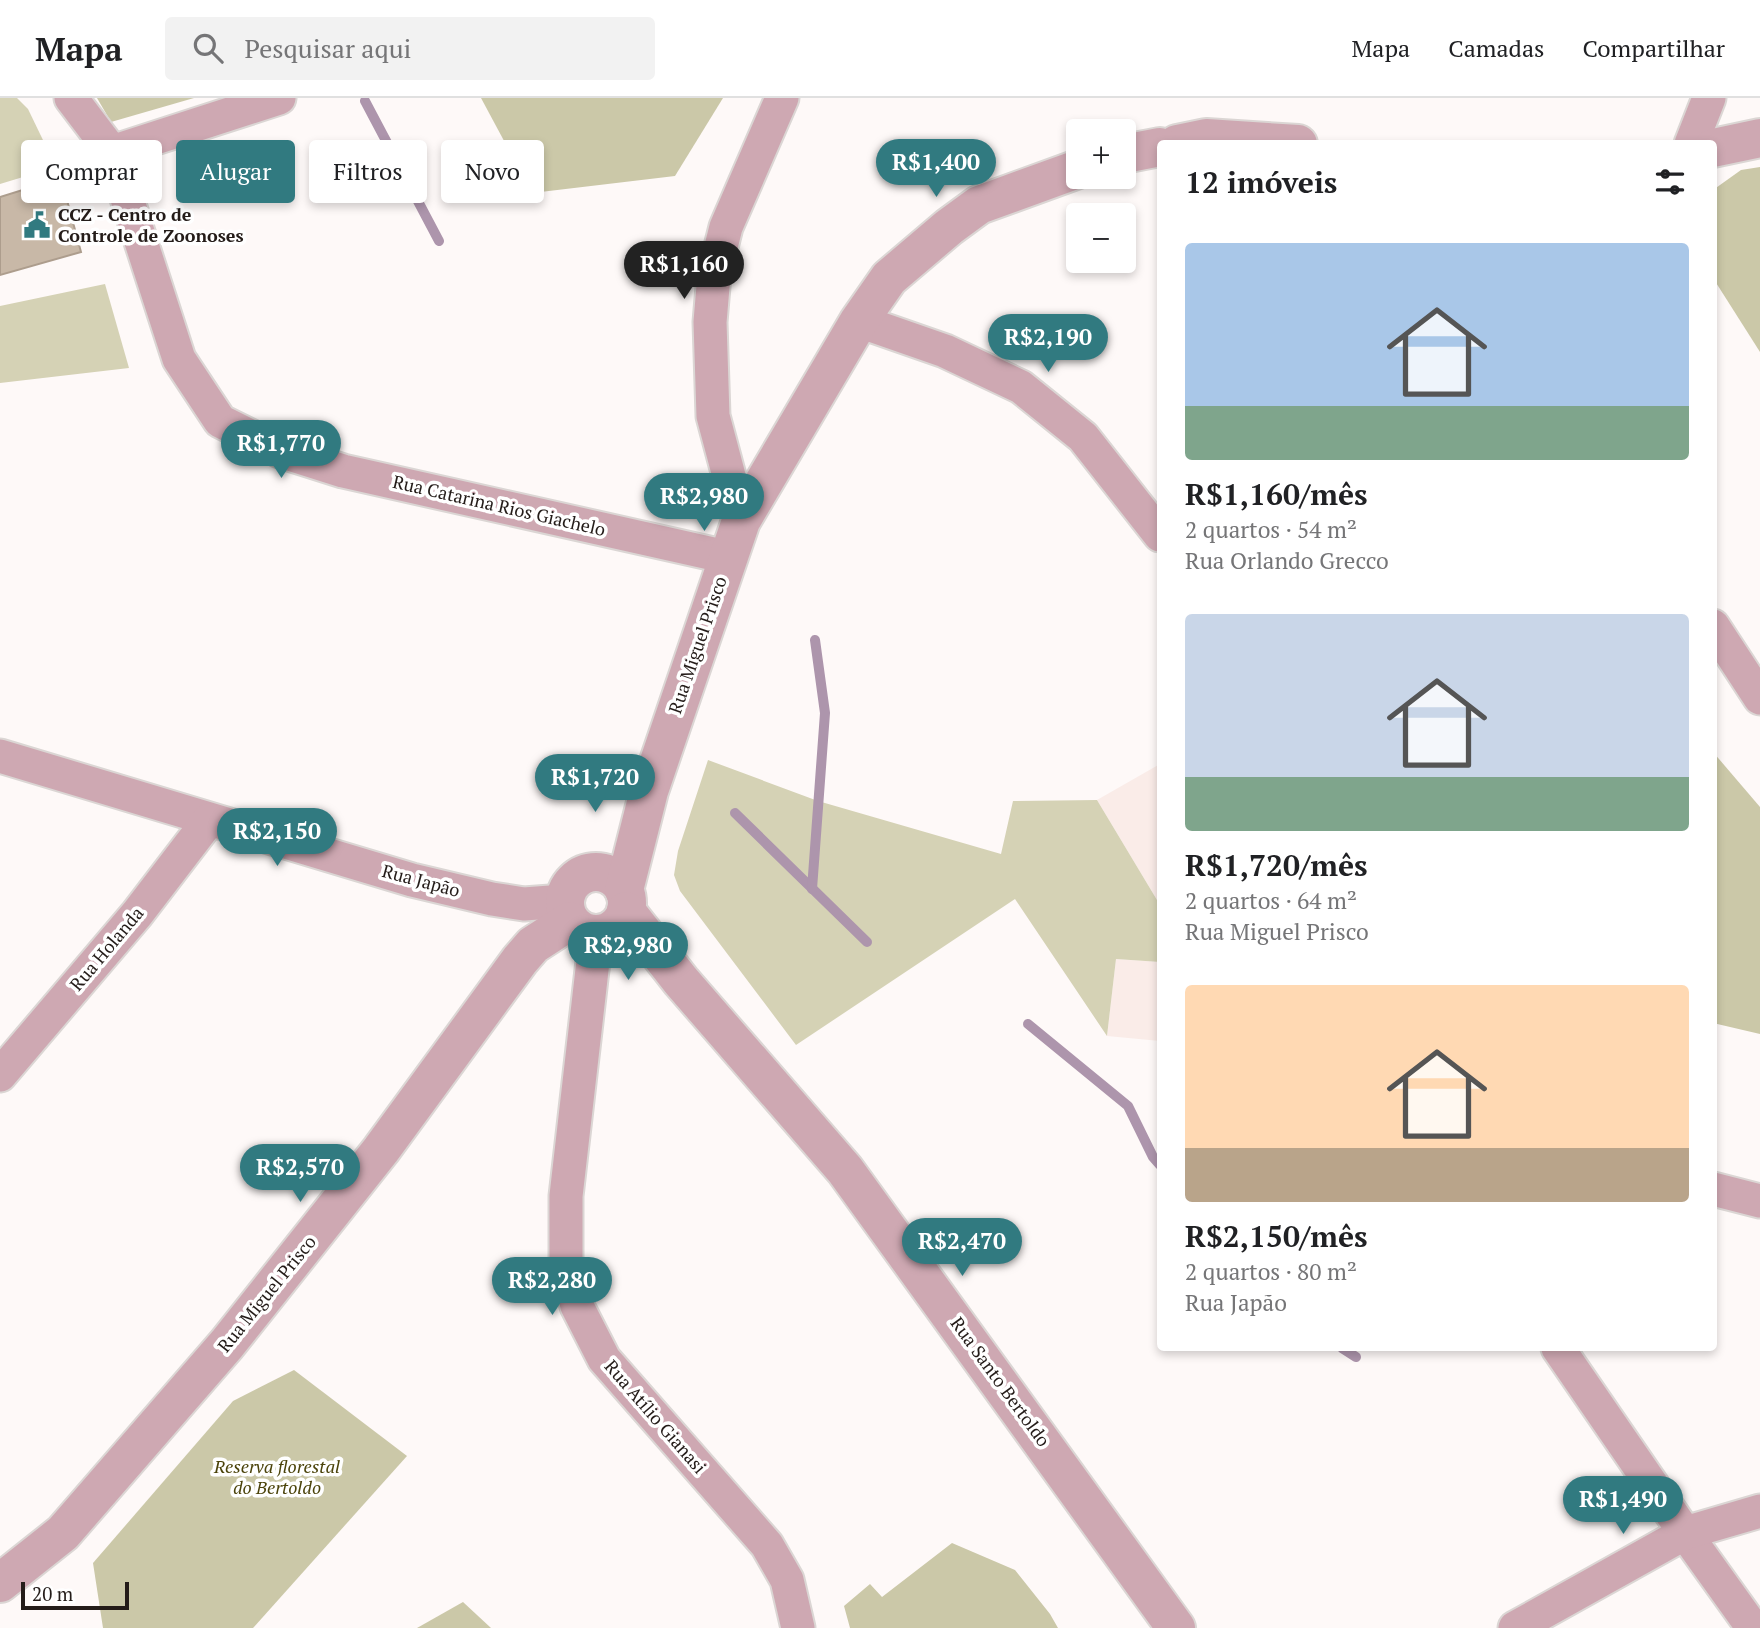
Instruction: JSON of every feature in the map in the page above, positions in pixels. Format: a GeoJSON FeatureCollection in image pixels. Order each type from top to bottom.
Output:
{"type":"FeatureCollection","features":[{"type":"Feature","properties":{"kind":"street","name":"Rua Catarina Rios Giachelo"},"geometry":{"type":"LineString","coordinates":[[71,98],[104,140]]}},
{"type":"Feature","properties":{"kind":"street"},"geometry":{"type":"LineString","coordinates":[[150,140],[279,98]]}},
{"type":"Feature","properties":{"kind":"street"},"geometry":{"type":"LineString","coordinates":[[741,522],[713,416],[710,322],[713,286],[726,227],[782,98]]}},
{"type":"Feature","properties":{"kind":"street"},"geometry":{"type":"LineString","coordinates":[[1693,140],[1709,98]]}},
{"type":"Feature","properties":{"kind":"street"},"geometry":{"type":"LineString","coordinates":[[1717,147],[1760,138]]}},
{"type":"Feature","properties":{"kind":"street"},"geometry":{"type":"LineString","coordinates":[[1197,140],[1237,140]]}},
{"type":"Feature","properties":{"kind":"street"},"geometry":{"type":"LineString","coordinates":[[1136,152],[1157,148]]}},
{"type":"Feature","properties":{"kind":"street","name":"Rua Miguel Prisco"},"geometry":{"type":"LineString","coordinates":[[0,1583],[63,1533],[228,1344],[381,1150],[533,945],[598,915],[649,791],[741,522],[859,321],[889,278],[979,205],[1066,173]]}},
{"type":"Feature","properties":{"kind":"street","name":"Rua Catarina Rios Giachelo"},"geometry":{"type":"LineString","coordinates":[[130,203],[180,359],[220,421],[280,451],[343,471],[727,557]]}},
{"type":"Feature","properties":{"kind":"street"},"geometry":{"type":"LineString","coordinates":[[859,321],[945,351],[1021,387],[1083,437],[1157,531]]}},
{"type":"Feature","properties":{"kind":"street"},"geometry":{"type":"LineString","coordinates":[[1717,632],[1760,698]]}},
{"type":"Feature","properties":{"kind":"street","name":"Rua Japão"},"geometry":{"type":"LineString","coordinates":[[0,757],[412,880],[492,899],[598,915]]}},
{"type":"Feature","properties":{"kind":"street","name":"Rua Miguel Prisco"},"geometry":{"type":"LineString","coordinates":[[590,872],[649,791]]}},
{"type":"Feature","properties":{"kind":"street","name":"Rua Holanda"},"geometry":{"type":"LineString","coordinates":[[0,1075],[137,914],[209,820]]}},
{"type":"Feature","properties":{"kind":"street","name":"Rua Santo Bertoldo"},"geometry":{"type":"LineString","coordinates":[[590,872],[611,875],[598,915],[681,981],[845,1170],[1176,1628]]}},
{"type":"Feature","properties":{"kind":"street","name":"Rua Atílio Gianasi"},"geometry":{"type":"LineString","coordinates":[[598,915],[566,1196],[566,1261],[577,1306],[604,1359],[767,1545],[787,1580],[799,1628]]}},
{"type":"Feature","properties":{"kind":"street"},"geometry":{"type":"LineString","coordinates":[[1717,1190],[1760,1201]]}},
{"type":"Feature","properties":{"kind":"street"},"geometry":{"type":"LineString","coordinates":[[1560,1351],[1753,1628]]}},
{"type":"Feature","properties":{"kind":"street"},"geometry":{"type":"LineString","coordinates":[[1515,1628],[1685,1533],[1760,1511]]}},
{"type":"Feature","properties":{"kind":"street"},"geometry":{"type":"LineString","coordinates":[[0,1547],[63,1533]]}},
{"type":"Feature","properties":{"kind":"shaded area"},"geometry":{"type":"Polygon","coordinates":[[[0,98],[17,98],[28,109],[43,140],[21,140],[21,178],[0,184],[0,98]]]}},
{"type":"Feature","properties":{"kind":"shaded area"},"geometry":{"type":"Polygon","coordinates":[[[105,284],[129,368],[0,383],[0,306],[105,284]]]}},
{"type":"Feature","properties":{"kind":"shaded area"},"geometry":{"type":"Polygon","coordinates":[[[708,760],[818,801],[1001,854],[1013,801],[1097,800],[1157,900],[1157,962],[1116,959],[1107,1036],[1015,899],[796,1045],[680,891],[674,875],[678,851],[708,760]]]}},
{"type":"Feature","properties":{"kind":"shaded area"},"geometry":{"type":"Polygon","coordinates":[[[1157,766],[1157,900],[1097,800],[1157,766]]]}},
{"type":"Feature","properties":{"kind":"shaded area"},"geometry":{"type":"Polygon","coordinates":[[[1116,959],[1157,962],[1157,1041],[1107,1036],[1116,959]]]}},
{"type":"Feature","properties":{"kind":"green space"},"geometry":{"type":"Polygon","coordinates":[[[97,98],[194,98],[111,122],[97,98]]]}},
{"type":"Feature","properties":{"kind":"green space"},"geometry":{"type":"Polygon","coordinates":[[[481,98],[723,98],[675,176],[544,192],[544,140],[504,140],[481,98]]]}},
{"type":"Feature","properties":{"kind":"green space"},"geometry":{"type":"Polygon","coordinates":[[[1760,167],[1760,352],[1717,284],[1717,187],[1741,170],[1760,167]]]}},
{"type":"Feature","properties":{"kind":"green space"},"geometry":{"type":"Polygon","coordinates":[[[1717,757],[1760,807],[1760,1034],[1717,1024],[1717,757]]]}},
{"type":"Feature","properties":{"kind":"green space","name":"Reserva florestal do Bertoldo"},"geometry":{"type":"Polygon","coordinates":[[[294,1370],[407,1456],[253,1628],[103,1628],[93,1563],[233,1401],[294,1370]]]}},
{"type":"Feature","properties":{"kind":"green space"},"geometry":{"type":"Polygon","coordinates":[[[952,1543],[1015,1570],[1058,1628],[850,1628],[844,1606],[870,1584],[882,1597],[952,1543]]]}},
{"type":"Feature","properties":{"kind":"green space"},"geometry":{"type":"Polygon","coordinates":[[[463,1602],[491,1628],[417,1628],[463,1602]]]}},
{"type":"Feature","properties":{"kind":"building","name":"CCZ - Centro de Controle de Zoonoses"},"geometry":{"type":"Polygon","coordinates":[[[21,190],[21,203],[68,203],[81,252],[0,275],[0,197],[21,190]]]}},
{"type":"Feature","properties":{"kind":"waterway"},"geometry":{"type":"LineString","coordinates":[[365,101],[439,241]]}},
{"type":"Feature","properties":{"kind":"waterway"},"geometry":{"type":"LineString","coordinates":[[812,889],[825,713],[815,640]]}},
{"type":"Feature","properties":{"kind":"waterway"},"geometry":{"type":"LineString","coordinates":[[735,813],[867,942]]}},
{"type":"Feature","properties":{"kind":"waterway"},"geometry":{"type":"LineString","coordinates":[[1028,1024],[1128,1106],[1157,1162]]}},
{"type":"Feature","properties":{"kind":"waterway"},"geometry":{"type":"LineString","coordinates":[[1347,1351],[1356,1357]]}},
{"type":"Feature","properties":{"kind":"place","name":"CCZ - Centro de Controle de Zoonoses"},"geometry":{"type":"Point","coordinates":[37,225]}}]}
